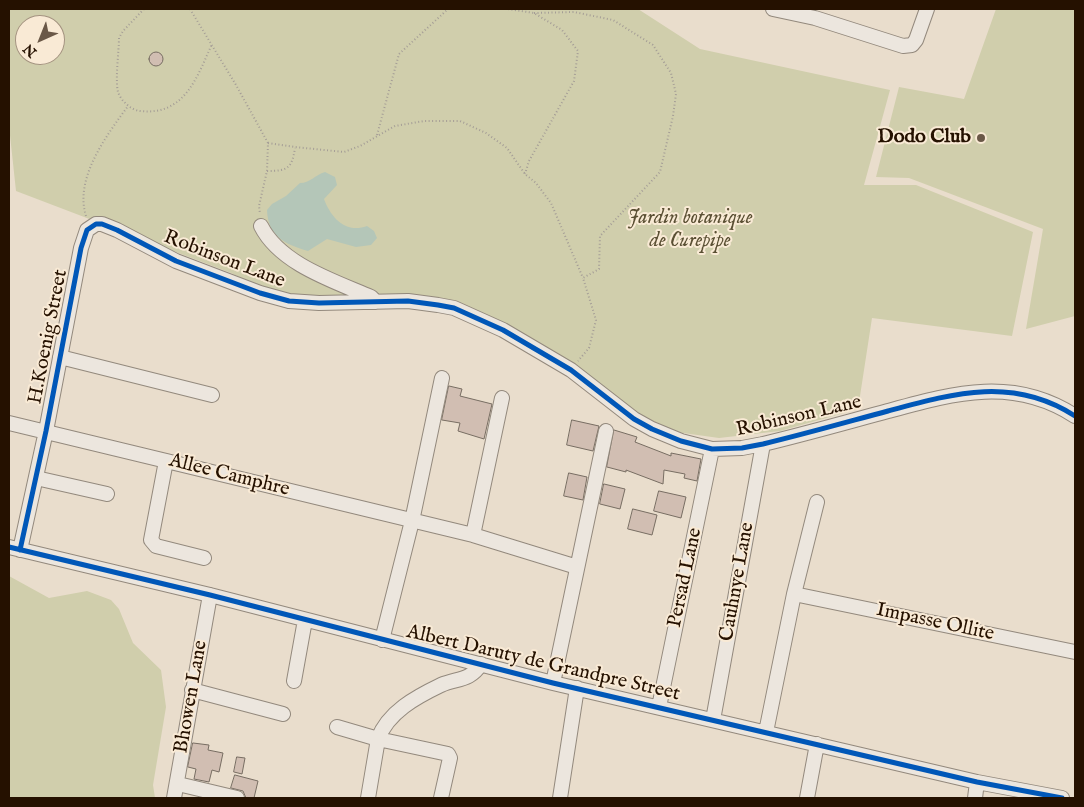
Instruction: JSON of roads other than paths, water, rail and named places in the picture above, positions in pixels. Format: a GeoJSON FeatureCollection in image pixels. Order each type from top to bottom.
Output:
{"type":"FeatureCollection","features":[{"type":"Feature","properties":{"kind":"street"},"geometry":{"type":"LineString","coordinates":[[773,9],[817,13],[904,46],[912,45],[916,40],[927,9]]}},
{"type":"Feature","properties":{"kind":"street","name":"Robinson Lane"},"geometry":{"type":"LineString","coordinates":[[91,227],[96,224],[102,224],[176,261],[235,284],[289,301],[319,303],[408,301],[454,308],[503,330],[571,370],[634,419],[652,429],[681,441],[712,449],[742,448],[763,444],[934,397],[966,392],[995,391],[1027,396],[1050,402],[1075,416]]}},
{"type":"Feature","properties":{"kind":"street"},"geometry":{"type":"LineString","coordinates":[[261,226],[265,236],[286,256],[371,297],[376,302]]}},
{"type":"Feature","properties":{"kind":"street","name":"H.Koenig Street"},"geometry":{"type":"LineString","coordinates":[[14,549],[36,478],[81,248],[87,230],[91,227]]}},
{"type":"Feature","properties":{"kind":"street"},"geometry":{"type":"LineString","coordinates":[[60,357],[212,395]]}},
{"type":"Feature","properties":{"kind":"street"},"geometry":{"type":"LineString","coordinates":[[382,640],[412,521],[442,378]]}},
{"type":"Feature","properties":{"kind":"street"},"geometry":{"type":"LineString","coordinates":[[472,535],[502,398]]}},
{"type":"Feature","properties":{"kind":"street","name":"Allee Camphre"},"geometry":{"type":"LineString","coordinates":[[9,423],[472,535],[577,567]]}},
{"type":"Feature","properties":{"kind":"street"},"geometry":{"type":"LineString","coordinates":[[553,682],[606,431]]}},
{"type":"Feature","properties":{"kind":"street","name":"Cauhnye Lane"},"geometry":{"type":"LineString","coordinates":[[713,720],[763,444]]}},
{"type":"Feature","properties":{"kind":"street","name":"Persad Lane"},"geometry":{"type":"LineString","coordinates":[[659,707],[712,449]]}},
{"type":"Feature","properties":{"kind":"street"},"geometry":{"type":"LineString","coordinates":[[166,461],[152,543],[156,546],[204,558]]}},
{"type":"Feature","properties":{"kind":"street"},"geometry":{"type":"LineString","coordinates":[[36,478],[107,494]]}},
{"type":"Feature","properties":{"kind":"street"},"geometry":{"type":"LineString","coordinates":[[766,732],[794,594],[818,502]]}},
{"type":"Feature","properties":{"kind":"street","name":"Albert Daruty de Grandpre Street"},"geometry":{"type":"LineString","coordinates":[[14,549],[210,595],[577,688],[977,782],[1062,798]]}},
{"type":"Feature","properties":{"kind":"street","name":"Impasse Ollite"},"geometry":{"type":"LineString","coordinates":[[794,594],[1075,652]]}},
{"type":"Feature","properties":{"kind":"street","name":"Bhowen Lane"},"geometry":{"type":"LineString","coordinates":[[174,798],[210,595]]}},
{"type":"Feature","properties":{"kind":"street"},"geometry":{"type":"LineString","coordinates":[[294,681],[305,620]]}},
{"type":"Feature","properties":{"kind":"street"},"geometry":{"type":"LineString","coordinates":[[368,798],[378,739],[381,730],[396,712],[409,702],[442,685],[471,676],[480,664]]}},
{"type":"Feature","properties":{"kind":"street"},"geometry":{"type":"LineString","coordinates":[[560,798],[577,688]]}},
{"type":"Feature","properties":{"kind":"street"},"geometry":{"type":"LineString","coordinates":[[192,690],[283,714]]}},
{"type":"Feature","properties":{"kind":"street"},"geometry":{"type":"LineString","coordinates":[[337,727],[449,756],[441,798]]}},
{"type":"Feature","properties":{"kind":"street"},"geometry":{"type":"LineString","coordinates":[[807,798],[817,744]]}},
{"type":"Feature","properties":{"kind":"street"},"geometry":{"type":"LineString","coordinates":[[974,798],[977,782]]}},
{"type":"Feature","properties":{"kind":"street"},"geometry":{"type":"LineString","coordinates":[[178,784],[237,798]]}},
{"type":"Feature","properties":{"kind":"place","name":"Dodo Club"},"geometry":{"type":"Point","coordinates":[981,138]}},
{"type":"Feature","properties":{"kind":"park label","name":"Jardin botanique de Curepipe"},"geometry":{"type":"Point","coordinates":[690,230]}}]}
